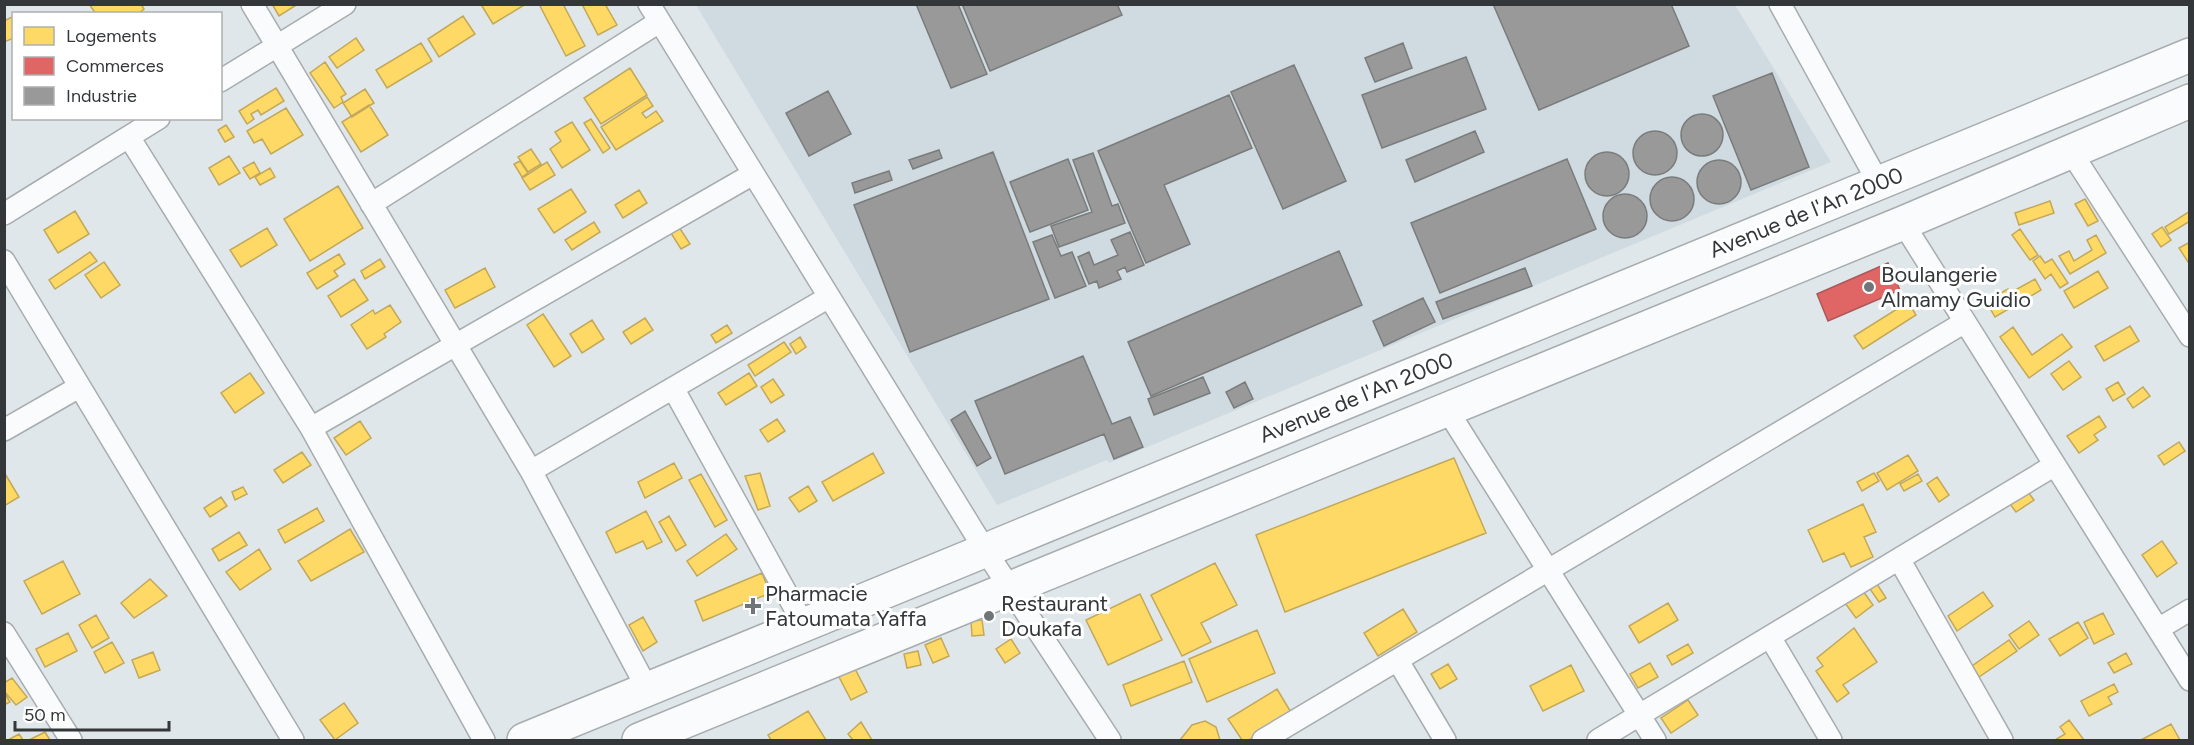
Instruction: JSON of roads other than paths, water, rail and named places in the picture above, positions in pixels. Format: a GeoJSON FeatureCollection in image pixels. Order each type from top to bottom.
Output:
{"type":"FeatureCollection","features":[{"type":"Feature","properties":{"kind":"main road","name":"Avenue de l'An 2000"},"geometry":{"type":"LineString","coordinates":[[524,741],[985,549],[2190,55]]}},
{"type":"Feature","properties":{"kind":"main road","name":"Avenue de l'An 2000"},"geometry":{"type":"LineString","coordinates":[[639,741],[1446,408],[1903,223],[2190,101]]}},
{"type":"Feature","properties":{"kind":"street"},"geometry":{"type":"LineString","coordinates":[[252,4],[531,471],[648,690]]}},
{"type":"Feature","properties":{"kind":"street"},"geometry":{"type":"LineString","coordinates":[[222,80],[345,4]]}},
{"type":"Feature","properties":{"kind":"street"},"geometry":{"type":"LineString","coordinates":[[1780,4],[1878,182]]}},
{"type":"Feature","properties":{"kind":"street"},"geometry":{"type":"LineString","coordinates":[[371,204],[654,13],[985,549],[1110,741]]}},
{"type":"Feature","properties":{"kind":"street"},"geometry":{"type":"LineString","coordinates":[[4,214],[156,120]]}},
{"type":"Feature","properties":{"kind":"street"},"geometry":{"type":"LineString","coordinates":[[129,137],[311,428],[484,741]]}},
{"type":"Feature","properties":{"kind":"street"},"geometry":{"type":"LineString","coordinates":[[2071,152],[2190,336]]}},
{"type":"Feature","properties":{"kind":"street"},"geometry":{"type":"LineString","coordinates":[[311,428],[753,174]]}},
{"type":"Feature","properties":{"kind":"street"},"geometry":{"type":"LineString","coordinates":[[1903,223],[2190,680]]}},
{"type":"Feature","properties":{"kind":"street"},"geometry":{"type":"LineString","coordinates":[[4,261],[293,741]]}},
{"type":"Feature","properties":{"kind":"street"},"geometry":{"type":"LineString","coordinates":[[531,471],[829,297]]}},
{"type":"Feature","properties":{"kind":"street"},"geometry":{"type":"LineString","coordinates":[[1263,741],[1965,322]]}},
{"type":"Feature","properties":{"kind":"street"},"geometry":{"type":"LineString","coordinates":[[4,430],[79,387]]}},
{"type":"Feature","properties":{"kind":"street"},"geometry":{"type":"LineString","coordinates":[[673,388],[804,625]]}},
{"type":"Feature","properties":{"kind":"street"},"geometry":{"type":"LineString","coordinates":[[1446,408],[1655,741]]}},
{"type":"Feature","properties":{"kind":"street"},"geometry":{"type":"LineString","coordinates":[[1598,741],[2055,465]]}},
{"type":"Feature","properties":{"kind":"street"},"geometry":{"type":"LineString","coordinates":[[1899,559],[1995,738]]}},
{"type":"Feature","properties":{"kind":"street"},"geometry":{"type":"LineString","coordinates":[[2158,629],[2190,610]]}},
{"type":"Feature","properties":{"kind":"street"},"geometry":{"type":"LineString","coordinates":[[4,633],[72,741]]}},
{"type":"Feature","properties":{"kind":"street"},"geometry":{"type":"LineString","coordinates":[[1770,637],[1832,741]]}},
{"type":"Feature","properties":{"kind":"street"},"geometry":{"type":"LineString","coordinates":[[1398,661],[1445,741]]}},
{"type":"Feature","properties":{"kind":"place","name":"Boulangerie Almamy Guidio"},"geometry":{"type":"Point","coordinates":[1869,287]}},
{"type":"Feature","properties":{"kind":"place","name":"Pharmacie Fatoumata Yaffa"},"geometry":{"type":"Point","coordinates":[753,606]}},
{"type":"Feature","properties":{"kind":"place","name":"Restaurant Doukafa"},"geometry":{"type":"Point","coordinates":[989,616]}}]}
